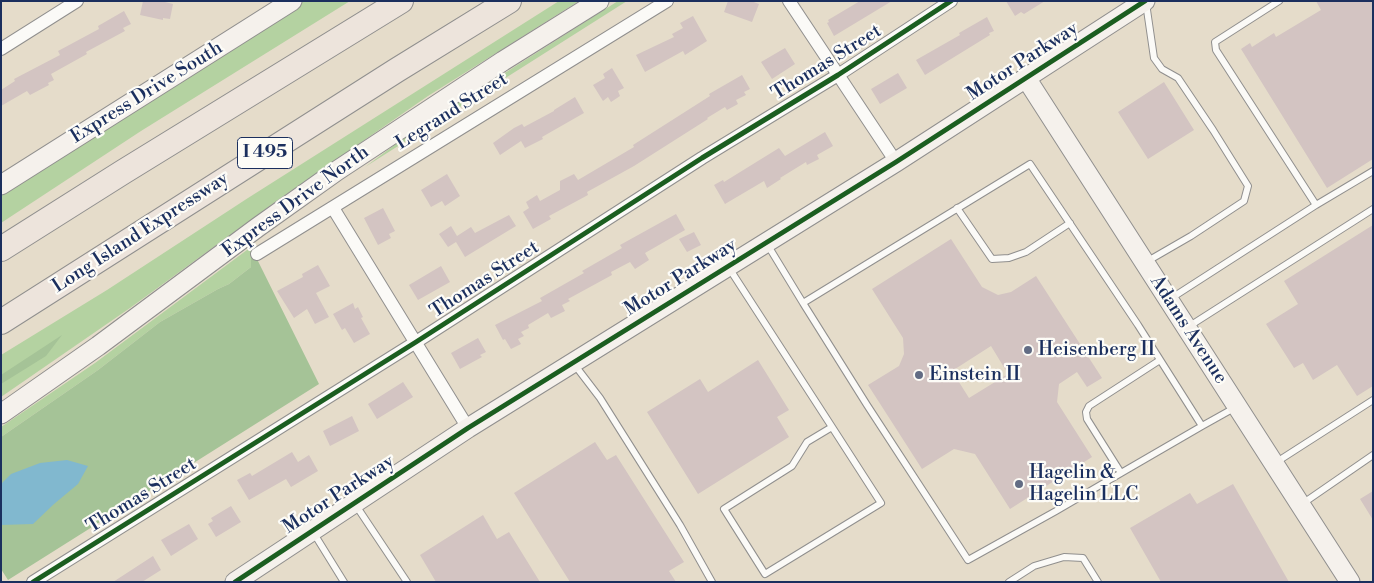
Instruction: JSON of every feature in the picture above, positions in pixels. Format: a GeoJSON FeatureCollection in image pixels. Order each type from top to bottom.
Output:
{"type":"FeatureCollection","features":[{"type":"Feature","properties":{"kind":"highway"},"geometry":{"type":"LineString","coordinates":[[1,249],[401,1]]}},
{"type":"Feature","properties":{"kind":"highway","name":"Long Island Expressway"},"geometry":{"type":"LineString","coordinates":[[1,322],[509,1]]}},
{"type":"Feature","properties":{"kind":"main road","name":"Express Drive South"},"geometry":{"type":"LineString","coordinates":[[1,185],[292,1]]}},
{"type":"Feature","properties":{"kind":"main road","name":"Express Drive North"},"geometry":{"type":"LineString","coordinates":[[1,414],[98,346],[338,170],[446,98],[599,1]]}},
{"type":"Feature","properties":{"kind":"main road","name":"Motor Parkway"},"geometry":{"type":"LineString","coordinates":[[234,582],[468,428],[896,162],[1145,1]]}},
{"type":"Feature","properties":{"kind":"main road","name":"Adams Avenue"},"geometry":{"type":"LineString","coordinates":[[1026,78],[1350,582]]}},
{"type":"Feature","properties":{"kind":"street"},"geometry":{"type":"LineString","coordinates":[[1,49],[77,1]]}},
{"type":"Feature","properties":{"kind":"street","name":"Legrand Street"},"geometry":{"type":"LineString","coordinates":[[257,254],[667,1]]}},
{"type":"Feature","properties":{"kind":"street"},"geometry":{"type":"LineString","coordinates":[[789,1],[896,162]]}},
{"type":"Feature","properties":{"kind":"street","name":"Thomas Street"},"geometry":{"type":"LineString","coordinates":[[33,582],[416,342],[702,158],[838,75],[952,1]]}},
{"type":"Feature","properties":{"kind":"street"},"geometry":{"type":"LineString","coordinates":[[333,208],[468,428]]}},
{"type":"Feature","properties":{"kind":"lane"},"geometry":{"type":"LineString","coordinates":[[1144,263],[1191,236],[1244,201],[1248,186],[1178,78],[1162,70],[1154,58],[1145,1]]}},
{"type":"Feature","properties":{"kind":"lane"},"geometry":{"type":"LineString","coordinates":[[1279,1],[1215,42],[1216,50],[1316,205]]}},
{"type":"Feature","properties":{"kind":"lane"},"geometry":{"type":"LineString","coordinates":[[803,302],[1030,164],[1202,426]]}},
{"type":"Feature","properties":{"kind":"lane"},"geometry":{"type":"LineString","coordinates":[[1168,300],[1316,205],[1373,171]]}},
{"type":"Feature","properties":{"kind":"lane"},"geometry":{"type":"LineString","coordinates":[[957,208],[992,259],[1009,258],[1026,252],[1070,224]]}},
{"type":"Feature","properties":{"kind":"lane"},"geometry":{"type":"LineString","coordinates":[[1186,328],[1373,209]]}},
{"type":"Feature","properties":{"kind":"lane"},"geometry":{"type":"LineString","coordinates":[[766,243],[968,560],[1237,406]]}},
{"type":"Feature","properties":{"kind":"lane"},"geometry":{"type":"LineString","coordinates":[[728,266],[832,427],[881,503],[765,574],[724,509],[792,466],[807,442],[832,427]]}},
{"type":"Feature","properties":{"kind":"lane"},"geometry":{"type":"LineString","coordinates":[[1122,473],[1087,419],[1086,412],[1089,406],[1160,360]]}},
{"type":"Feature","properties":{"kind":"lane"},"geometry":{"type":"LineString","coordinates":[[573,363],[600,398],[680,525],[712,582]]}},
{"type":"Feature","properties":{"kind":"lane"},"geometry":{"type":"LineString","coordinates":[[1274,464],[1373,400]]}},
{"type":"Feature","properties":{"kind":"lane"},"geometry":{"type":"LineString","coordinates":[[1301,505],[1373,455]]}},
{"type":"Feature","properties":{"kind":"lane"},"geometry":{"type":"LineString","coordinates":[[354,503],[407,582]]}},
{"type":"Feature","properties":{"kind":"lane"},"geometry":{"type":"LineString","coordinates":[[312,531],[344,582]]}},
{"type":"Feature","properties":{"kind":"lane"},"geometry":{"type":"LineString","coordinates":[[1009,582],[1034,566],[1064,557],[1083,558],[1098,582]]}},
{"type":"Feature","properties":{"kind":"green space"},"geometry":{"type":"Polygon","coordinates":[[[303,1],[350,1],[141,131],[1,223],[1,190],[303,1]]]}},
{"type":"Feature","properties":{"kind":"green space"},"geometry":{"type":"Polygon","coordinates":[[[559,1],[579,1],[428,96],[278,200],[130,308],[1,397],[1,355],[107,290],[248,198],[559,1]]]}},
{"type":"Feature","properties":{"kind":"green space"},"geometry":{"type":"Polygon","coordinates":[[[618,1],[627,1],[365,167],[412,132],[618,1]]]}},
{"type":"Feature","properties":{"kind":"green space"},"geometry":{"type":"Polygon","coordinates":[[[251,247],[251,267],[229,284],[160,322],[98,370],[1,437],[1,427],[95,363],[251,247]]]}},
{"type":"Feature","properties":{"kind":"green space"},"geometry":{"type":"Polygon","coordinates":[[[251,247],[319,384],[8,580],[1,569],[1,437],[98,370],[160,322],[229,284],[251,267],[251,247]]]}},
{"type":"Feature","properties":{"kind":"green space"},"geometry":{"type":"Polygon","coordinates":[[[62,335],[46,356],[1,384],[1,375],[62,335]]]}},
{"type":"Feature","properties":{"kind":"water"},"geometry":{"type":"Polygon","coordinates":[[[67,460],[88,466],[78,484],[33,524],[1,525],[1,484],[11,474],[40,463],[67,460]]]}},
{"type":"Feature","properties":{"kind":"building"},"geometry":{"type":"Polygon","coordinates":[[[143,1],[161,1],[173,4],[170,19],[163,18],[163,20],[140,15],[143,1]]]}},
{"type":"Feature","properties":{"kind":"building"},"geometry":{"type":"Polygon","coordinates":[[[728,1],[751,1],[759,4],[752,22],[724,12],[728,1]]]}},
{"type":"Feature","properties":{"kind":"building"},"geometry":{"type":"Polygon","coordinates":[[[860,1],[892,1],[834,36],[827,23],[829,22],[828,20],[860,1]]]}},
{"type":"Feature","properties":{"kind":"building"},"geometry":{"type":"Polygon","coordinates":[[[1006,1],[1045,1],[1024,14],[1021,12],[1015,16],[1006,1]]]}},
{"type":"Feature","properties":{"kind":"building"},"geometry":{"type":"Polygon","coordinates":[[[1316,1],[1373,1],[1373,159],[1327,188],[1241,49],[1250,43],[1252,47],[1274,33],[1276,37],[1321,10],[1316,1]]]}},
{"type":"Feature","properties":{"kind":"building"},"geometry":{"type":"Polygon","coordinates":[[[124,11],[131,24],[123,28],[125,31],[51,74],[54,80],[48,83],[49,85],[30,95],[27,91],[1,106],[1,90],[15,81],[14,79],[60,55],[58,51],[99,29],[98,26],[124,11]]]}},
{"type":"Feature","properties":{"kind":"building"},"geometry":{"type":"Polygon","coordinates":[[[693,16],[707,41],[685,55],[683,51],[645,72],[636,55],[674,37],[672,34],[683,28],[680,23],[693,16]]]}},
{"type":"Feature","properties":{"kind":"building"},"geometry":{"type":"Polygon","coordinates":[[[987,17],[994,31],[989,33],[990,35],[925,75],[916,60],[987,17]]]}},
{"type":"Feature","properties":{"kind":"building"},"geometry":{"type":"Polygon","coordinates":[[[785,48],[795,64],[772,79],[761,62],[785,48]]]}},
{"type":"Feature","properties":{"kind":"building"},"geometry":{"type":"Polygon","coordinates":[[[612,68],[624,88],[618,91],[620,96],[611,102],[608,97],[603,101],[593,85],[605,78],[603,74],[612,68]]]}},
{"type":"Feature","properties":{"kind":"building"},"geometry":{"type":"Polygon","coordinates":[[[898,73],[907,88],[880,104],[871,89],[898,73]]]}},
{"type":"Feature","properties":{"kind":"building"},"geometry":{"type":"Polygon","coordinates":[[[742,75],[750,89],[744,92],[746,95],[736,100],[738,104],[727,110],[725,107],[634,166],[587,192],[588,195],[549,216],[551,219],[533,229],[523,212],[529,208],[526,202],[537,195],[540,201],[560,190],[560,181],[574,174],[578,180],[634,147],[633,145],[710,96],[709,94],[742,75]]]}},
{"type":"Feature","properties":{"kind":"building"},"geometry":{"type":"Polygon","coordinates":[[[1164,82],[1194,130],[1148,159],[1118,112],[1164,82]]]}},
{"type":"Feature","properties":{"kind":"building"},"geometry":{"type":"Polygon","coordinates":[[[575,97],[584,113],[525,148],[521,141],[500,155],[493,143],[514,128],[522,124],[524,127],[575,97]]]}},
{"type":"Feature","properties":{"kind":"building"},"geometry":{"type":"Polygon","coordinates":[[[825,132],[833,146],[817,155],[819,159],[807,165],[806,162],[767,188],[764,181],[725,204],[714,185],[723,180],[724,182],[779,148],[785,156],[825,132]]]}},
{"type":"Feature","properties":{"kind":"building"},"geometry":{"type":"Polygon","coordinates":[[[447,174],[460,196],[445,206],[442,201],[431,207],[421,190],[447,174]]]}},
{"type":"Feature","properties":{"kind":"building"},"geometry":{"type":"Polygon","coordinates":[[[383,208],[395,231],[389,234],[391,238],[378,245],[364,218],[383,208]]]}},
{"type":"Feature","properties":{"kind":"building"},"geometry":{"type":"Polygon","coordinates":[[[676,214],[685,230],[645,253],[649,260],[635,269],[630,262],[611,272],[612,275],[568,299],[570,301],[562,305],[565,311],[551,318],[548,313],[528,325],[529,328],[521,332],[524,336],[518,339],[521,344],[511,349],[505,339],[503,340],[495,325],[542,301],[540,298],[584,273],[582,271],[622,248],[620,245],[676,214]]]}},
{"type":"Feature","properties":{"kind":"building"},"geometry":{"type":"Polygon","coordinates":[[[509,215],[516,226],[465,257],[456,242],[448,247],[439,234],[451,226],[457,236],[471,227],[475,233],[509,215]]]}},
{"type":"Feature","properties":{"kind":"building"},"geometry":{"type":"Polygon","coordinates":[[[1373,225],[1373,386],[1357,396],[1337,365],[1313,380],[1303,363],[1294,368],[1266,324],[1298,304],[1284,281],[1373,225]]]}},
{"type":"Feature","properties":{"kind":"building"},"geometry":{"type":"Polygon","coordinates":[[[694,232],[701,245],[687,252],[679,239],[694,232]]]}},
{"type":"Feature","properties":{"kind":"building","name":"Einstein II"},"geometry":{"type":"Polygon","coordinates":[[[951,239],[982,287],[998,295],[1011,292],[1036,276],[1102,378],[1087,387],[1077,372],[1059,384],[1057,402],[1092,457],[1010,509],[975,454],[954,449],[922,469],[868,385],[899,366],[904,354],[903,338],[872,289],[951,239]],[[991,346],[952,371],[969,398],[1008,374],[991,346]]]}},
{"type":"Feature","properties":{"kind":"building"},"geometry":{"type":"Polygon","coordinates":[[[318,265],[330,286],[316,293],[329,317],[315,324],[307,309],[294,318],[277,291],[303,277],[302,274],[318,265]]]}},
{"type":"Feature","properties":{"kind":"building"},"geometry":{"type":"Polygon","coordinates":[[[441,266],[450,282],[418,300],[409,285],[441,266]]]}},
{"type":"Feature","properties":{"kind":"building"},"geometry":{"type":"Polygon","coordinates":[[[353,303],[355,309],[358,307],[363,317],[361,318],[370,334],[354,343],[345,328],[342,330],[333,314],[353,303]]]}},
{"type":"Feature","properties":{"kind":"building"},"geometry":{"type":"Polygon","coordinates":[[[478,338],[486,352],[480,355],[482,357],[460,369],[451,353],[478,338]]]}},
{"type":"Feature","properties":{"kind":"building"},"geometry":{"type":"Polygon","coordinates":[[[758,360],[789,410],[777,417],[789,437],[698,494],[647,412],[700,379],[708,392],[758,360]]]}},
{"type":"Feature","properties":{"kind":"building"},"geometry":{"type":"Polygon","coordinates":[[[403,382],[413,397],[377,419],[368,404],[403,382]]]}},
{"type":"Feature","properties":{"kind":"building"},"geometry":{"type":"Polygon","coordinates":[[[352,416],[359,431],[330,446],[323,431],[352,416]]]}},
{"type":"Feature","properties":{"kind":"building"},"geometry":{"type":"Polygon","coordinates":[[[595,442],[607,460],[616,455],[684,562],[669,571],[676,582],[570,582],[514,493],[595,442]]]}},
{"type":"Feature","properties":{"kind":"building"},"geometry":{"type":"Polygon","coordinates":[[[292,452],[298,462],[309,455],[318,471],[291,487],[286,479],[249,500],[237,480],[250,473],[252,476],[292,452]]]}},
{"type":"Feature","properties":{"kind":"building"},"geometry":{"type":"Polygon","coordinates":[[[1233,484],[1289,582],[1161,582],[1130,528],[1190,493],[1197,504],[1233,484]]]}},
{"type":"Feature","properties":{"kind":"building"},"geometry":{"type":"Polygon","coordinates":[[[1373,491],[1373,520],[1360,499],[1373,491]]]}},
{"type":"Feature","properties":{"kind":"building"},"geometry":{"type":"Polygon","coordinates":[[[231,506],[241,522],[216,537],[208,524],[213,521],[211,518],[231,506]]]}},
{"type":"Feature","properties":{"kind":"building"},"geometry":{"type":"Polygon","coordinates":[[[483,515],[497,539],[509,532],[540,582],[436,582],[420,555],[483,515]]]}},
{"type":"Feature","properties":{"kind":"building"},"geometry":{"type":"Polygon","coordinates":[[[189,524],[198,539],[171,556],[161,540],[189,524]]]}},
{"type":"Feature","properties":{"kind":"building"},"geometry":{"type":"Polygon","coordinates":[[[153,556],[161,570],[142,582],[113,582],[153,556]]]}},
{"type":"Feature","properties":{"kind":"cycle path"},"geometry":{"type":"LineString","coordinates":[[33,582],[416,342],[702,158],[838,75],[951,1]]}},
{"type":"Feature","properties":{"kind":"cycle path"},"geometry":{"type":"LineString","coordinates":[[235,582],[468,428],[896,162],[1145,1]]}},
{"type":"Feature","properties":{"kind":"place","name":"Heisenberg II"},"geometry":{"type":"Point","coordinates":[1028,350]}},
{"type":"Feature","properties":{"kind":"place","name":"Einstein II"},"geometry":{"type":"Point","coordinates":[919,375]}},
{"type":"Feature","properties":{"kind":"place","name":"Hagelin & Hagelin LLC"},"geometry":{"type":"Point","coordinates":[1019,484]}}]}
